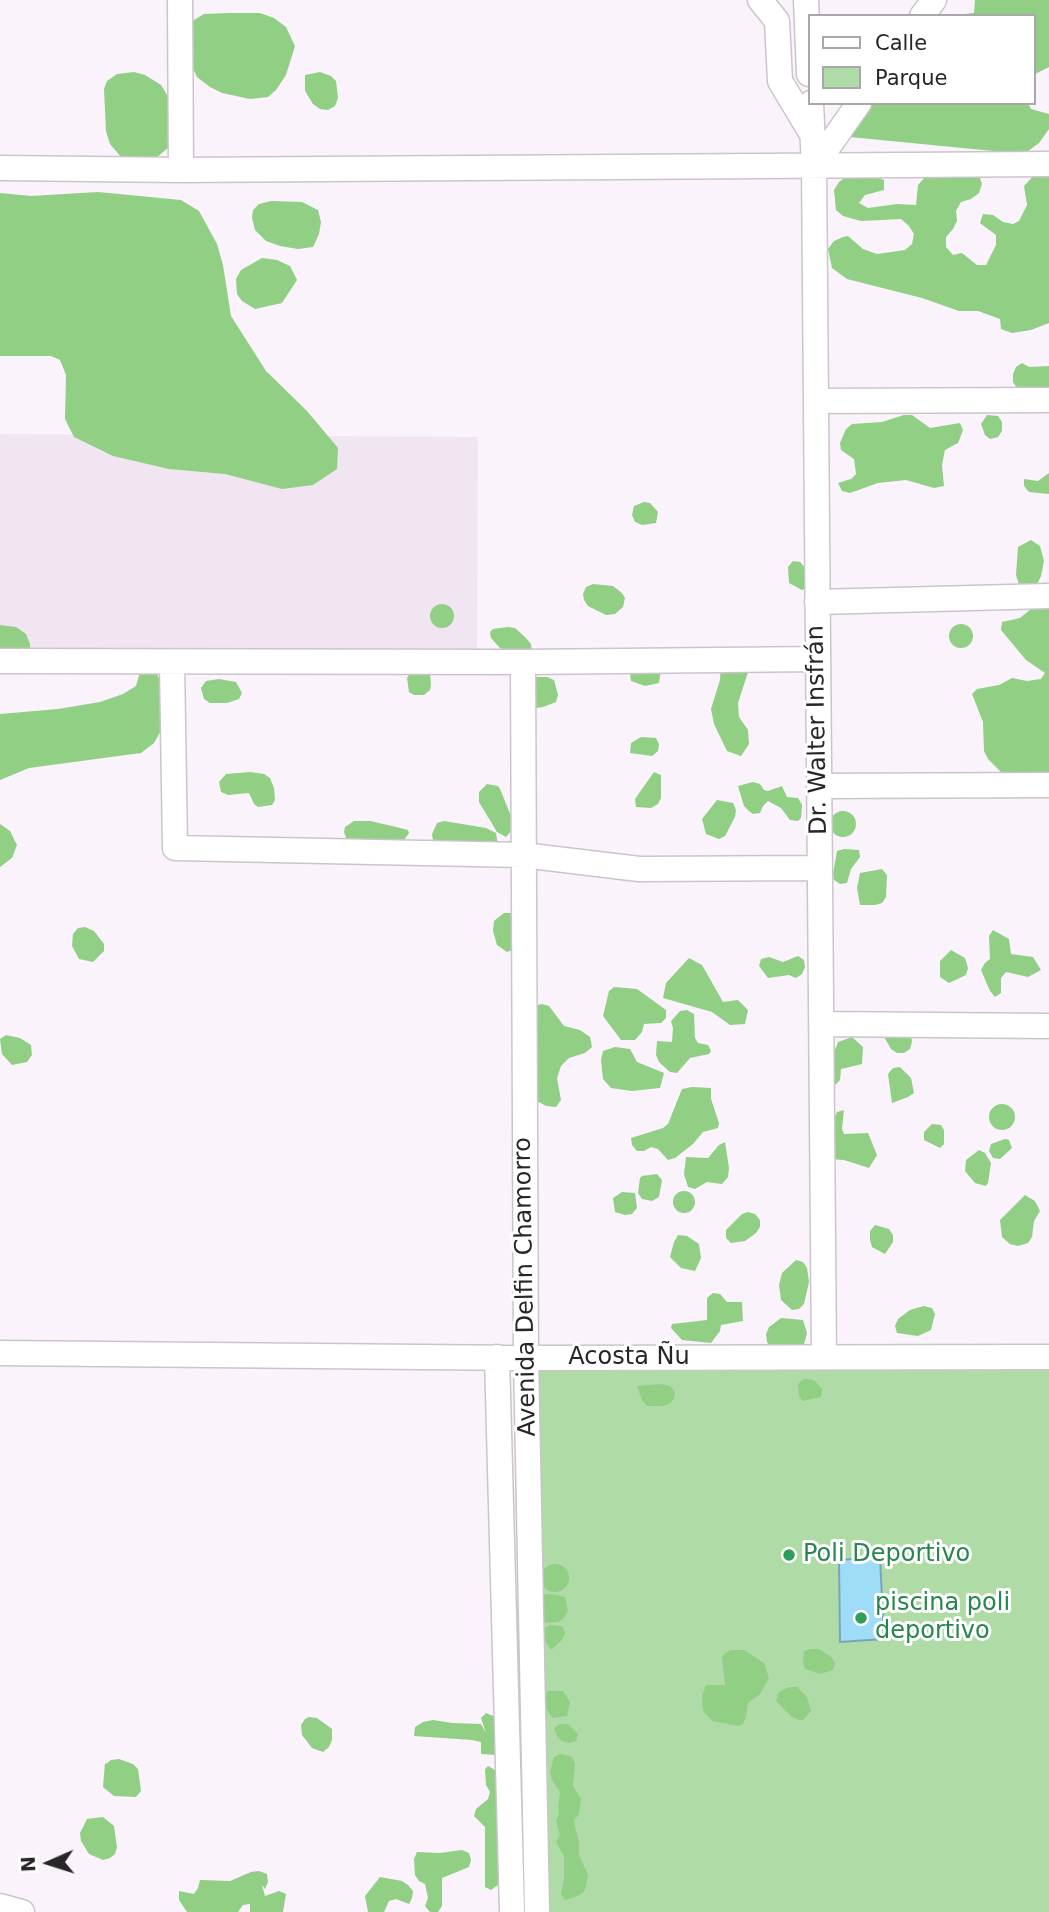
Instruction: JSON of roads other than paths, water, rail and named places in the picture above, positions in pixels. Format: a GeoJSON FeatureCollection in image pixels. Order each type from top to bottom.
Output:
{"type":"FeatureCollection","features":[{"type":"Feature","properties":{"kind":"street"},"geometry":{"type":"LineString","coordinates":[[180,0],[181,170]]}},
{"type":"Feature","properties":{"kind":"street"},"geometry":{"type":"LineString","coordinates":[[760,0],[777,21],[780,81],[812,135]]}},
{"type":"Feature","properties":{"kind":"street"},"geometry":{"type":"LineString","coordinates":[[806,0],[808,49]]}},
{"type":"Feature","properties":{"kind":"street","name":"Dr. Walter Insfrán"},"geometry":{"type":"LineString","coordinates":[[811,105],[814,167],[824,1357]]}},
{"type":"Feature","properties":{"kind":"street"},"geometry":{"type":"LineString","coordinates":[[814,167],[858,105]]}},
{"type":"Feature","properties":{"kind":"street"},"geometry":{"type":"LineString","coordinates":[[0,168],[181,170],[1049,164]]}},
{"type":"Feature","properties":{"kind":"street"},"geometry":{"type":"LineString","coordinates":[[816,401],[1049,400]]}},
{"type":"Feature","properties":{"kind":"street"},"geometry":{"type":"LineString","coordinates":[[817,602],[1049,596]]}},
{"type":"Feature","properties":{"kind":"street"},"geometry":{"type":"LineString","coordinates":[[0,661],[523,662],[818,659]]}},
{"type":"Feature","properties":{"kind":"street"},"geometry":{"type":"LineString","coordinates":[[172,662],[174,848],[523,855],[639,869],[820,868]]}},
{"type":"Feature","properties":{"kind":"street","name":"Avenida Delfin Chamorro"},"geometry":{"type":"LineString","coordinates":[[523,662],[526,1358],[537,1912]]}},
{"type":"Feature","properties":{"kind":"street"},"geometry":{"type":"LineString","coordinates":[[819,786],[1049,785]]}},
{"type":"Feature","properties":{"kind":"street"},"geometry":{"type":"LineString","coordinates":[[822,1024],[1049,1026]]}},
{"type":"Feature","properties":{"kind":"street","name":"Acosta Ñu"},"geometry":{"type":"LineString","coordinates":[[0,1353],[526,1358],[1049,1357]]}},
{"type":"Feature","properties":{"kind":"street","name":"Avenida Delfin Chamorro"},"geometry":{"type":"LineString","coordinates":[[497,1357],[512,1912]]}},
{"type":"Feature","properties":{"kind":"street"},"geometry":{"type":"LineString","coordinates":[[0,1906],[22,1912]]}},
{"type":"Feature","properties":{"kind":"water","name":"piscina poli deportivo"},"geometry":{"type":"Polygon","coordinates":[[[880,1557],[884,1639],[840,1642],[839,1560],[880,1557]]]}},
{"type":"Feature","properties":{"kind":"place","name":"Poli Deportivo"},"geometry":{"type":"Point","coordinates":[789,1555]}},
{"type":"Feature","properties":{"kind":"place","name":"piscina poli deportivo"},"geometry":{"type":"Point","coordinates":[861,1618]}}]}
